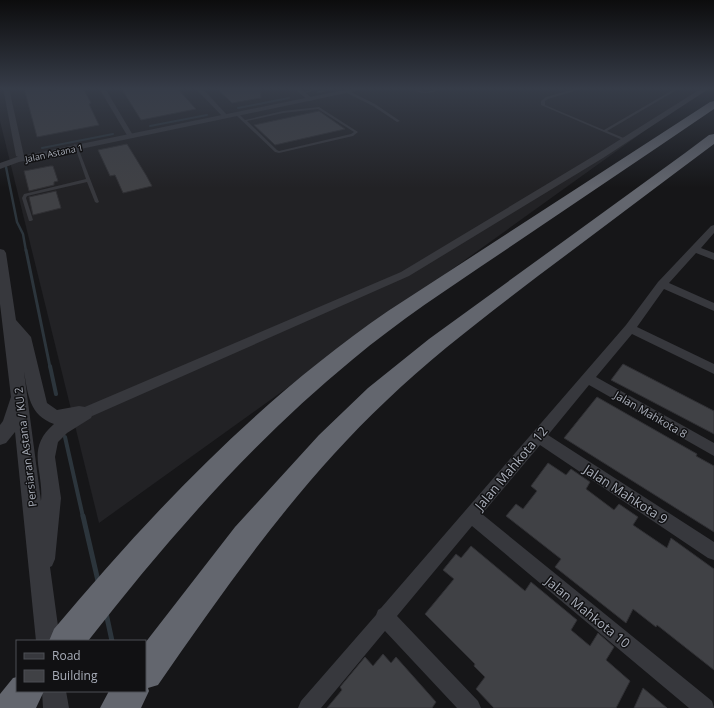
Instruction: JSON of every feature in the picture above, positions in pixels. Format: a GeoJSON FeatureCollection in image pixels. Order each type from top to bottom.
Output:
{"type":"FeatureCollection","features":[{"type":"Feature","properties":{"kind":"highway"},"geometry":{"type":"LineString","coordinates":[[67,640],[145,546],[272,414],[358,344],[427,295],[688,121]]}},
{"type":"Feature","properties":{"kind":"highway"},"geometry":{"type":"LineString","coordinates":[[146,671],[187,614],[282,493],[358,412],[412,364],[461,325],[714,138]]}},
{"type":"Feature","properties":{"kind":"highway"},"geometry":{"type":"LineString","coordinates":[[12,708],[25,692]]}},
{"type":"Feature","properties":{"kind":"highway"},"geometry":{"type":"LineString","coordinates":[[119,708],[130,692]]}},
{"type":"Feature","properties":{"kind":"street"},"geometry":{"type":"LineString","coordinates":[[13,121],[20,156]]}},
{"type":"Feature","properties":{"kind":"street"},"geometry":{"type":"LineString","coordinates":[[122,121],[131,135]]}},
{"type":"Feature","properties":{"kind":"street","name":"Jalan Astana 1"},"geometry":{"type":"LineString","coordinates":[[0,166],[17,160],[200,121]]}},
{"type":"Feature","properties":{"kind":"street"},"geometry":{"type":"LineString","coordinates":[[42,587],[51,498],[46,457],[50,438],[61,428],[85,413],[405,274],[655,121]]}},
{"type":"Feature","properties":{"kind":"street","name":"Jalan Astana 1"},"geometry":{"type":"LineString","coordinates":[[0,158],[75,147]]}},
{"type":"Feature","properties":{"kind":"street","name":"Jalan Mahkota 12"},"geometry":{"type":"LineString","coordinates":[[308,708],[384,616],[630,328],[662,284],[714,228]]}},
{"type":"Feature","properties":{"kind":"street"},"geometry":{"type":"LineString","coordinates":[[695,249],[714,257]]}},
{"type":"Feature","properties":{"kind":"street","name":"Persiaran Astana / KU 2"},"geometry":{"type":"LineString","coordinates":[[0,253],[19,395],[48,640]]}},
{"type":"Feature","properties":{"kind":"street"},"geometry":{"type":"LineString","coordinates":[[662,284],[714,307]]}},
{"type":"Feature","properties":{"kind":"street"},"geometry":{"type":"LineString","coordinates":[[9,321],[24,337],[37,398],[41,407],[55,417],[85,413]]}},
{"type":"Feature","properties":{"kind":"street"},"geometry":{"type":"LineString","coordinates":[[630,328],[714,369]]}},
{"type":"Feature","properties":{"kind":"street","name":"Jalan Mahkota 8"},"geometry":{"type":"LineString","coordinates":[[588,378],[714,450]]}},
{"type":"Feature","properties":{"kind":"street"},"geometry":{"type":"LineString","coordinates":[[0,438],[11,424],[19,395]]}},
{"type":"Feature","properties":{"kind":"street","name":"Jalan Mahkota 9"},"geometry":{"type":"LineString","coordinates":[[538,436],[714,552]]}},
{"type":"Feature","properties":{"kind":"street","name":"Jalan Mahkota 10"},"geometry":{"type":"LineString","coordinates":[[471,515],[705,708]]}},
{"type":"Feature","properties":{"kind":"street"},"geometry":{"type":"LineString","coordinates":[[384,616],[471,708]]}},
{"type":"Feature","properties":{"kind":"street"},"geometry":{"type":"LineString","coordinates":[[54,692],[56,708]]}},
{"type":"Feature","properties":{"kind":"lane"},"geometry":{"type":"LineString","coordinates":[[244,121],[276,151],[279,152],[356,132],[339,121]]}},
{"type":"Feature","properties":{"kind":"lane"},"geometry":{"type":"LineString","coordinates":[[581,121],[625,140]]}},
{"type":"Feature","properties":{"kind":"lane"},"geometry":{"type":"LineString","coordinates":[[604,131],[621,121]]}},
{"type":"Feature","properties":{"kind":"lane"},"geometry":{"type":"LineString","coordinates":[[75,147],[98,202]]}},
{"type":"Feature","properties":{"kind":"lane"},"geometry":{"type":"LineString","coordinates":[[31,220],[24,198],[26,195],[88,180]]}},
{"type":"Feature","properties":{"kind":"shaded area"},"geometry":{"type":"Polygon","coordinates":[[[0,121],[658,121],[99,523],[0,121]]]}},
{"type":"Feature","properties":{"kind":"building"},"geometry":{"type":"Polygon","coordinates":[[[33,121],[97,121],[99,125],[37,137],[33,121]]]}},
{"type":"Feature","properties":{"kind":"building"},"geometry":{"type":"Polygon","coordinates":[[[272,121],[334,121],[345,129],[275,145],[254,125],[272,121]]]}},
{"type":"Feature","properties":{"kind":"building"},"geometry":{"type":"Polygon","coordinates":[[[127,144],[152,186],[123,193],[115,175],[110,176],[98,150],[127,144]]]}},
{"type":"Feature","properties":{"kind":"building"},"geometry":{"type":"Polygon","coordinates":[[[53,166],[58,181],[54,182],[54,185],[29,191],[24,171],[53,166]]]}},
{"type":"Feature","properties":{"kind":"building"},"geometry":{"type":"Polygon","coordinates":[[[56,191],[61,208],[33,215],[29,197],[56,191]]]}},
{"type":"Feature","properties":{"kind":"building"},"geometry":{"type":"Polygon","coordinates":[[[623,364],[714,411],[714,434],[611,380],[623,364]]]}},
{"type":"Feature","properties":{"kind":"building"},"geometry":{"type":"Polygon","coordinates":[[[597,397],[697,454],[696,456],[714,466],[714,532],[564,438],[597,397]]]}},
{"type":"Feature","properties":{"kind":"building"},"geometry":{"type":"Polygon","coordinates":[[[548,463],[566,475],[571,469],[590,482],[586,489],[614,510],[619,504],[638,517],[633,525],[667,548],[671,538],[714,569],[714,670],[657,625],[656,627],[633,609],[626,623],[555,567],[561,559],[506,516],[516,504],[523,509],[537,491],[531,486],[548,463]]]}},
{"type":"Feature","properties":{"kind":"building"},"geometry":{"type":"Polygon","coordinates":[[[471,546],[525,591],[531,582],[577,620],[571,630],[590,646],[598,633],[614,647],[606,660],[630,681],[616,708],[494,708],[476,689],[485,677],[474,666],[475,664],[425,614],[454,579],[443,570],[456,554],[461,558],[471,546]]]}},
{"type":"Feature","properties":{"kind":"building"},"geometry":{"type":"Polygon","coordinates":[[[383,654],[391,663],[396,657],[436,702],[432,708],[327,708],[342,690],[340,687],[365,657],[373,666],[383,654]]]}},
{"type":"Feature","properties":{"kind":"building"},"geometry":{"type":"Polygon","coordinates":[[[643,688],[667,708],[634,708],[643,688]]]}},
{"type":"Feature","properties":{"kind":"waterway"},"geometry":{"type":"LineString","coordinates":[[150,126],[176,121]]}},
{"type":"Feature","properties":{"kind":"waterway"},"geometry":{"type":"LineString","coordinates":[[42,148],[113,134]]}},
{"type":"Feature","properties":{"kind":"waterway"},"geometry":{"type":"LineString","coordinates":[[6,167],[17,222],[23,234],[26,251]]}},
{"type":"Feature","properties":{"kind":"waterway"},"geometry":{"type":"LineString","coordinates":[[26,250],[50,367]]}},
{"type":"Feature","properties":{"kind":"waterway"},"geometry":{"type":"LineString","coordinates":[[50,366],[56,394]]}},
{"type":"Feature","properties":{"kind":"waterway"},"geometry":{"type":"LineString","coordinates":[[65,437],[83,517]]}},
{"type":"Feature","properties":{"kind":"waterway"},"geometry":{"type":"LineString","coordinates":[[83,516],[98,581]]}},
{"type":"Feature","properties":{"kind":"waterway"},"geometry":{"type":"LineString","coordinates":[[106,613],[112,640]]}}]}
